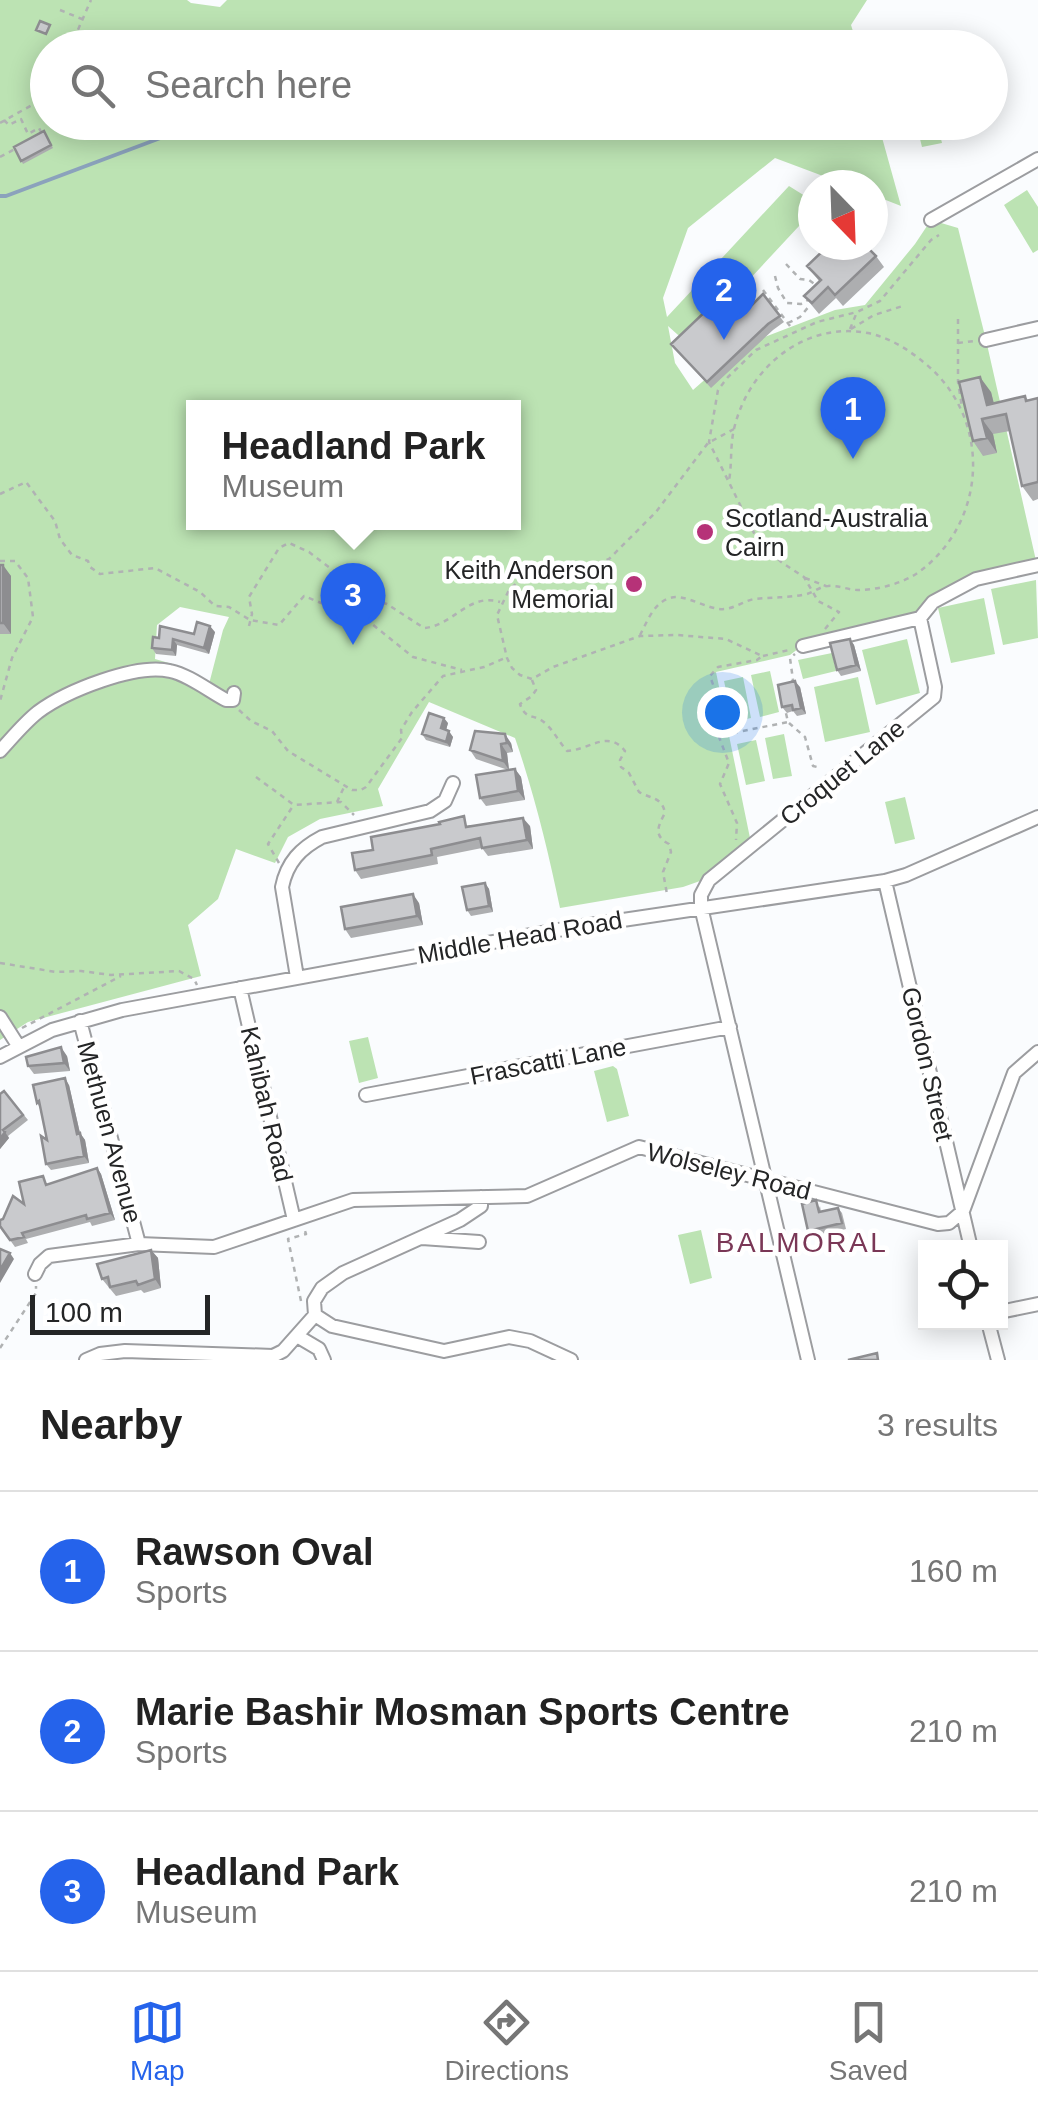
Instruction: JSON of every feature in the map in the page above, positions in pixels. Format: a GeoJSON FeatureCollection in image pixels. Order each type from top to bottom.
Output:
{"type":"FeatureCollection","features":[{"type":"Feature","properties":{"kind":"street"},"geometry":{"type":"LineString","coordinates":[[932,220],[1038,158]]}},
{"type":"Feature","properties":{"kind":"street"},"geometry":{"type":"LineString","coordinates":[[986,340],[1038,328]]}},
{"type":"Feature","properties":{"kind":"street"},"geometry":{"type":"LineString","coordinates":[[803,646],[920,618],[932,602],[976,579],[1038,565]]}},
{"type":"Feature","properties":{"kind":"street","name":"Croquet Lane"},"geometry":{"type":"LineString","coordinates":[[702,907],[700,896],[709,880],[934,697],[920,618]]}},
{"type":"Feature","properties":{"kind":"street"},"geometry":{"type":"LineString","coordinates":[[0,751],[36,714],[63,696],[122,674],[150,668],[174,671],[226,700],[234,696]]}},
{"type":"Feature","properties":{"kind":"street"},"geometry":{"type":"LineString","coordinates":[[296,977],[282,886],[294,857],[322,837],[430,811],[445,801],[453,783]]}},
{"type":"Feature","properties":{"kind":"street","name":"Middle Head Road"},"geometry":{"type":"LineString","coordinates":[[0,1057],[52,1030],[122,1010],[569,928],[885,880],[906,875],[1038,816]]}},
{"type":"Feature","properties":{"kind":"street","name":"Gordon Street"},"geometry":{"type":"LineString","coordinates":[[885,880],[970,1240]]}},
{"type":"Feature","properties":{"kind":"street"},"geometry":{"type":"LineString","coordinates":[[702,907],[808,1360]]}},
{"type":"Feature","properties":{"kind":"street","name":"Kahibah Road"},"geometry":{"type":"LineString","coordinates":[[240,988],[298,1218]]}},
{"type":"Feature","properties":{"kind":"street"},"geometry":{"type":"LineString","coordinates":[[0,1016],[19,1046]]}},
{"type":"Feature","properties":{"kind":"street","name":"Methuen Avenue"},"geometry":{"type":"LineString","coordinates":[[80,1021],[139,1244]]}},
{"type":"Feature","properties":{"kind":"street","name":"Frascatti Lane"},"geometry":{"type":"LineString","coordinates":[[366,1095],[730,1027]]}},
{"type":"Feature","properties":{"kind":"street"},"geometry":{"type":"LineString","coordinates":[[963,1211],[1014,1073],[1038,1052]]}},
{"type":"Feature","properties":{"kind":"street","name":"Wolseley Road"},"geometry":{"type":"LineString","coordinates":[[35,1274],[49,1256],[139,1244],[214,1248],[353,1200],[528,1196],[639,1147],[938,1224],[949,1223],[963,1211]]}},
{"type":"Feature","properties":{"kind":"street"},"geometry":{"type":"LineString","coordinates":[[86,1360],[100,1354],[125,1352],[273,1356],[283,1352],[306,1326],[322,1288],[343,1273],[460,1220],[481,1206],[481,1197]]}},
{"type":"Feature","properties":{"kind":"street"},"geometry":{"type":"LineString","coordinates":[[419,1238],[479,1242]]}},
{"type":"Feature","properties":{"kind":"street"},"geometry":{"type":"LineString","coordinates":[[1008,1310],[1038,1304]]}},
{"type":"Feature","properties":{"kind":"street"},"geometry":{"type":"LineString","coordinates":[[306,1326],[324,1360]]}},
{"type":"Feature","properties":{"kind":"street"},"geometry":{"type":"LineString","coordinates":[[306,1326],[332,1326],[444,1350],[510,1336],[571,1360]]}},
{"type":"Feature","properties":{"kind":"street"},"geometry":{"type":"LineString","coordinates":[[990,1330],[998,1360]]}},
{"type":"Feature","properties":{"kind":"path"},"geometry":{"type":"LineString","coordinates":[[78,30],[91,0]]}},
{"type":"Feature","properties":{"kind":"path"},"geometry":{"type":"LineString","coordinates":[[60,10],[83,19]]}},
{"type":"Feature","properties":{"kind":"path"},"geometry":{"type":"LineString","coordinates":[[2,121],[30,106]]}},
{"type":"Feature","properties":{"kind":"path"},"geometry":{"type":"LineString","coordinates":[[2,121],[9,125],[21,119],[30,133]]}},
{"type":"Feature","properties":{"kind":"path"},"geometry":{"type":"LineString","coordinates":[[0,156],[15,149]]}},
{"type":"Feature","properties":{"kind":"path"},"geometry":{"type":"LineString","coordinates":[[939,235],[880,301],[857,312],[817,322],[756,350],[718,390],[709,442],[755,535],[781,562],[826,586],[858,590],[902,582],[945,548],[966,512],[974,484],[972,445],[958,382],[958,319]]}},
{"type":"Feature","properties":{"kind":"path"},"geometry":{"type":"LineString","coordinates":[[786,264],[800,279],[821,290]]}},
{"type":"Feature","properties":{"kind":"path"},"geometry":{"type":"LineString","coordinates":[[775,276],[787,303],[802,304],[811,298]]}},
{"type":"Feature","properties":{"kind":"path"},"geometry":{"type":"LineString","coordinates":[[763,290],[794,332]]}},
{"type":"Feature","properties":{"kind":"path"},"geometry":{"type":"LineString","coordinates":[[788,323],[800,317],[811,304]]}},
{"type":"Feature","properties":{"kind":"path"},"geometry":{"type":"LineString","coordinates":[[850,330],[874,314],[902,306]]}},
{"type":"Feature","properties":{"kind":"path"},"geometry":{"type":"LineString","coordinates":[[850,330],[857,312]]}},
{"type":"Feature","properties":{"kind":"path"},"geometry":{"type":"LineString","coordinates":[[729,482],[734,429],[749,390],[772,361],[808,337],[850,330],[877,335],[910,351],[948,386],[962,409]]}},
{"type":"Feature","properties":{"kind":"path"},"geometry":{"type":"LineString","coordinates":[[958,343],[986,340]]}},
{"type":"Feature","properties":{"kind":"path"},"geometry":{"type":"LineString","coordinates":[[734,429],[709,442],[656,512],[609,559],[519,580],[497,614],[506,658],[520,675],[532,679],[553,667],[640,636],[726,639],[762,656]]}},
{"type":"Feature","properties":{"kind":"path"},"geometry":{"type":"LineString","coordinates":[[0,494],[26,482],[55,521],[60,539],[72,555],[88,561],[100,574],[154,568],[200,592],[216,606],[228,607],[250,620],[279,625],[304,596],[369,622],[412,656],[462,670]]}},
{"type":"Feature","properties":{"kind":"path"},"geometry":{"type":"LineString","coordinates":[[248,626],[252,614],[249,597],[278,548],[290,543],[309,552],[372,600],[387,604],[424,628],[443,623],[478,602],[501,603]]}},
{"type":"Feature","properties":{"kind":"path"},"geometry":{"type":"LineString","coordinates":[[0,561],[14,561],[28,578],[33,618],[12,658],[0,701]]}},
{"type":"Feature","properties":{"kind":"path"},"geometry":{"type":"LineString","coordinates":[[804,577],[818,602],[839,612],[824,627]]}},
{"type":"Feature","properties":{"kind":"path"},"geometry":{"type":"LineString","coordinates":[[640,636],[656,607],[668,598],[724,609],[826,586]]}},
{"type":"Feature","properties":{"kind":"path"},"geometry":{"type":"LineString","coordinates":[[369,622],[372,600]]}},
{"type":"Feature","properties":{"kind":"path"},"geometry":{"type":"LineString","coordinates":[[739,856],[735,847],[737,823],[720,784],[729,763],[709,711],[716,694],[710,676],[718,667],[803,646]]}},
{"type":"Feature","properties":{"kind":"path"},"geometry":{"type":"LineString","coordinates":[[788,686],[793,680],[790,658],[803,646]]}},
{"type":"Feature","properties":{"kind":"path"},"geometry":{"type":"LineString","coordinates":[[234,696],[242,714],[272,732],[288,750],[352,790],[366,786],[402,738],[412,712],[443,676],[506,658]]}},
{"type":"Feature","properties":{"kind":"path"},"geometry":{"type":"LineString","coordinates":[[532,679],[536,690],[520,704],[522,711],[548,726],[567,751],[598,741],[620,744],[625,751],[621,767],[639,792],[664,804],[666,813],[658,834],[669,844],[664,872],[667,894]]}},
{"type":"Feature","properties":{"kind":"path"},"geometry":{"type":"LineString","coordinates":[[784,706],[788,722],[805,736],[817,767]]}},
{"type":"Feature","properties":{"kind":"path"},"geometry":{"type":"LineString","coordinates":[[733,733],[788,722]]}},
{"type":"Feature","properties":{"kind":"path"},"geometry":{"type":"LineString","coordinates":[[256,777],[294,805],[342,802],[364,827]]}},
{"type":"Feature","properties":{"kind":"path"},"geometry":{"type":"LineString","coordinates":[[337,802],[344,786]]}},
{"type":"Feature","properties":{"kind":"path"},"geometry":{"type":"LineString","coordinates":[[276,858],[268,844],[294,805]]}},
{"type":"Feature","properties":{"kind":"path"},"geometry":{"type":"LineString","coordinates":[[0,963],[56,972],[81,970],[122,975],[179,971],[194,979],[204,994]]}},
{"type":"Feature","properties":{"kind":"path"},"geometry":{"type":"LineString","coordinates":[[20,1029],[122,975]]}},
{"type":"Feature","properties":{"kind":"path"},"geometry":{"type":"LineString","coordinates":[[298,1218],[306,1234],[288,1239],[306,1326]]}},
{"type":"Feature","properties":{"kind":"path"},"geometry":{"type":"LineString","coordinates":[[0,1348],[36,1292],[35,1274]]}},
{"type":"Feature","properties":{"kind":"green space"},"geometry":{"type":"Polygon","coordinates":[[[0,0],[187,0],[220,7],[227,0],[867,0],[851,25],[853,30],[30,30],[30,140],[883,140],[901,206],[888,201],[888,170],[807,170],[775,158],[688,228],[663,298],[667,317],[789,186],[798,192],[798,227],[732,298],[687,343],[668,326],[675,363],[693,390],[744,345],[835,310],[865,305],[931,220],[958,228],[1037,565],[976,579],[920,618],[803,645],[790,655],[716,672],[750,838],[700,881],[683,887],[560,908],[515,738],[429,702],[378,789],[383,806],[320,819],[288,837],[275,863],[236,849],[218,899],[188,925],[201,976],[28,1022],[0,1040],[0,0]],[[180,607],[157,625],[155,659],[176,665],[209,684],[229,617],[180,607]]]}},
{"type":"Feature","properties":{"kind":"green space"},"geometry":{"type":"Polygon","coordinates":[[[920,140],[941,140],[942,143],[922,147],[920,140]]]}},
{"type":"Feature","properties":{"kind":"green space"},"geometry":{"type":"Polygon","coordinates":[[[1027,190],[1038,207],[1038,250],[1033,253],[1004,205],[1027,190]]]}},
{"type":"Feature","properties":{"kind":"green space"},"geometry":{"type":"Polygon","coordinates":[[[1036,580],[1038,638],[1003,645],[991,589],[1036,580]]]}},
{"type":"Feature","properties":{"kind":"green space"},"geometry":{"type":"Polygon","coordinates":[[[984,598],[995,654],[951,663],[938,608],[984,598]]]}},
{"type":"Feature","properties":{"kind":"green space"},"geometry":{"type":"Polygon","coordinates":[[[907,639],[920,693],[876,705],[862,650],[907,639]]]}},
{"type":"Feature","properties":{"kind":"green space"},"geometry":{"type":"Polygon","coordinates":[[[832,653],[836,671],[803,679],[798,660],[832,653]]]}},
{"type":"Feature","properties":{"kind":"green space"},"geometry":{"type":"Polygon","coordinates":[[[770,671],[779,712],[760,717],[751,675],[770,671]]]}},
{"type":"Feature","properties":{"kind":"green space"},"geometry":{"type":"Polygon","coordinates":[[[743,677],[751,718],[733,722],[724,681],[743,677]]]}},
{"type":"Feature","properties":{"kind":"green space"},"geometry":{"type":"Polygon","coordinates":[[[858,677],[870,732],[825,742],[814,687],[858,677]]]}},
{"type":"Feature","properties":{"kind":"green space"},"geometry":{"type":"Polygon","coordinates":[[[784,734],[792,776],[773,779],[765,738],[784,734]]]}},
{"type":"Feature","properties":{"kind":"green space"},"geometry":{"type":"Polygon","coordinates":[[[756,740],[765,781],[746,785],[737,744],[756,740]]]}},
{"type":"Feature","properties":{"kind":"green space"},"geometry":{"type":"Polygon","coordinates":[[[905,797],[915,839],[895,844],[885,802],[905,797]]]}},
{"type":"Feature","properties":{"kind":"green space"},"geometry":{"type":"Polygon","coordinates":[[[368,1037],[378,1078],[359,1083],[349,1041],[368,1037]]]}},
{"type":"Feature","properties":{"kind":"green space"},"geometry":{"type":"Polygon","coordinates":[[[613,1066],[629,1116],[607,1122],[594,1071],[613,1066]]]}},
{"type":"Feature","properties":{"kind":"green space"},"geometry":{"type":"Polygon","coordinates":[[[701,1230],[712,1278],[690,1284],[678,1235],[701,1230]]]}},
{"type":"Feature","properties":{"kind":"building"},"geometry":{"type":"Polygon","coordinates":[[[40,21],[50,25],[48,30],[36,30],[40,21]]]}},
{"type":"Feature","properties":{"kind":"building"},"geometry":{"type":"Polygon","coordinates":[[[30,138],[48,140],[51,145],[21,161],[14,147],[30,138]]]}},
{"type":"Feature","properties":{"kind":"building"},"geometry":{"type":"Polygon","coordinates":[[[813,260],[872,260],[835,295],[828,287],[812,303],[804,296],[821,280],[807,266],[813,260]]]}},
{"type":"Feature","properties":{"kind":"building"},"geometry":{"type":"Polygon","coordinates":[[[732,286],[751,306],[763,294],[780,316],[707,382],[671,344],[732,286]]]}},
{"type":"Feature","properties":{"kind":"building"},"geometry":{"type":"Polygon","coordinates":[[[980,377],[987,405],[1025,396],[1026,401],[1038,398],[1038,482],[1022,486],[1006,414],[982,419],[987,438],[973,441],[959,382],[980,377]]]}},
{"type":"Feature","properties":{"kind":"building"},"geometry":{"type":"Polygon","coordinates":[[[3,565],[3,623],[0,623],[3,565]]]}},
{"type":"Feature","properties":{"kind":"building"},"geometry":{"type":"Polygon","coordinates":[[[197,622],[210,626],[204,648],[173,639],[172,650],[152,648],[153,637],[159,638],[160,626],[194,634],[197,622]]]}},
{"type":"Feature","properties":{"kind":"building"},"geometry":{"type":"Polygon","coordinates":[[[850,639],[856,665],[837,670],[830,643],[850,639]]]}},
{"type":"Feature","properties":{"kind":"building"},"geometry":{"type":"Polygon","coordinates":[[[795,681],[801,708],[782,707],[778,685],[795,681]]]}},
{"type":"Feature","properties":{"kind":"building"},"geometry":{"type":"Polygon","coordinates":[[[429,713],[444,718],[441,728],[449,731],[446,742],[422,734],[429,713]]]}},
{"type":"Feature","properties":{"kind":"building"},"geometry":{"type":"Polygon","coordinates":[[[475,731],[505,734],[507,743],[501,744],[503,761],[470,750],[475,731]]]}},
{"type":"Feature","properties":{"kind":"building"},"geometry":{"type":"Polygon","coordinates":[[[515,769],[518,791],[480,798],[476,775],[515,769]]]}},
{"type":"Feature","properties":{"kind":"building"},"geometry":{"type":"Polygon","coordinates":[[[464,816],[466,827],[523,818],[527,840],[482,848],[480,838],[431,849],[432,855],[355,870],[352,853],[373,850],[371,837],[464,816]]]}},
{"type":"Feature","properties":{"kind":"building"},"geometry":{"type":"Polygon","coordinates":[[[485,883],[489,906],[467,910],[462,887],[485,883]]]}},
{"type":"Feature","properties":{"kind":"building"},"geometry":{"type":"Polygon","coordinates":[[[413,894],[417,916],[345,929],[341,907],[413,894]]]}},
{"type":"Feature","properties":{"kind":"building"},"geometry":{"type":"Polygon","coordinates":[[[61,1047],[64,1063],[28,1066],[26,1057],[61,1047]]]}},
{"type":"Feature","properties":{"kind":"building"},"geometry":{"type":"Polygon","coordinates":[[[65,1078],[84,1156],[46,1164],[41,1136],[47,1140],[33,1085],[65,1078]]]}},
{"type":"Feature","properties":{"kind":"building"},"geometry":{"type":"Polygon","coordinates":[[[4,1091],[23,1115],[3,1130],[0,1139],[0,1094],[4,1091]]]}},
{"type":"Feature","properties":{"kind":"building"},"geometry":{"type":"Polygon","coordinates":[[[97,1168],[110,1213],[87,1219],[86,1215],[10,1240],[0,1226],[13,1196],[24,1204],[19,1182],[43,1176],[46,1185],[97,1168]]]}},
{"type":"Feature","properties":{"kind":"building"},"geometry":{"type":"Polygon","coordinates":[[[816,1200],[819,1212],[838,1208],[842,1223],[808,1231],[802,1204],[816,1200]]]}},
{"type":"Feature","properties":{"kind":"building"},"geometry":{"type":"Polygon","coordinates":[[[0,1249],[10,1253],[0,1270],[0,1249]]]}},
{"type":"Feature","properties":{"kind":"building"},"geometry":{"type":"Polygon","coordinates":[[[151,1250],[155,1279],[110,1287],[108,1277],[102,1279],[97,1264],[151,1250]]]}},
{"type":"Feature","properties":{"kind":"building"},"geometry":{"type":"Polygon","coordinates":[[[877,1353],[878,1360],[848,1360],[877,1353]]]}},
{"type":"Feature","properties":{"kind":"waterway"},"geometry":{"type":"LineString","coordinates":[[0,196],[155,140]]}},
{"type":"Feature","properties":{"kind":"place","name":"Marie Bashir Mosman Sports Centre"},"geometry":{"type":"Point","coordinates":[724,340]}},
{"type":"Feature","properties":{"kind":"place","name":"Rawson Oval"},"geometry":{"type":"Point","coordinates":[853,459]}},
{"type":"Feature","properties":{"kind":"place","name":"Scotland-Australia Cairn"},"geometry":{"type":"Point","coordinates":[705,532]}},
{"type":"Feature","properties":{"kind":"place","name":"Keith Anderson Memorial"},"geometry":{"type":"Point","coordinates":[634,584]}},
{"type":"Feature","properties":{"kind":"place","name":"Headland Park"},"geometry":{"type":"Point","coordinates":[353,645]}},
{"type":"Feature","properties":{"kind":"district","name":"BALMORAL"},"geometry":{"type":"Point","coordinates":[802,1242]}}]}
